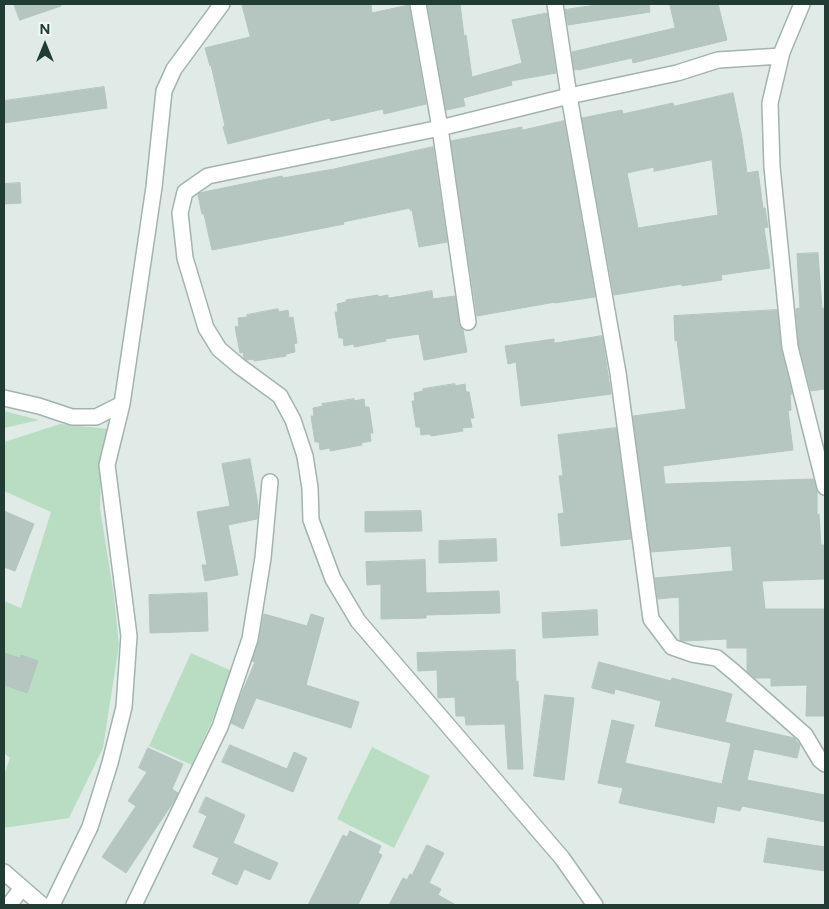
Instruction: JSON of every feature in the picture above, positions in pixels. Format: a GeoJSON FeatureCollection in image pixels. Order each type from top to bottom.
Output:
{"type":"FeatureCollection","features":[{"type":"Feature","properties":{"kind":"street"},"geometry":{"type":"LineString","coordinates":[[52,905],[90,827],[110,763],[124,707],[130,636],[107,465],[122,404],[154,187],[164,91],[174,69],[222,4]]}},
{"type":"Feature","properties":{"kind":"street"},"geometry":{"type":"LineString","coordinates":[[418,4],[440,128],[468,322]]}},
{"type":"Feature","properties":{"kind":"street"},"geometry":{"type":"LineString","coordinates":[[555,4],[569,96],[618,373],[650,618],[672,647],[692,654],[717,658],[734,672],[805,735],[820,760],[825,764]]}},
{"type":"Feature","properties":{"kind":"street"},"geometry":{"type":"LineString","coordinates":[[802,4],[781,56],[770,103],[772,167],[790,347],[825,487]]}},
{"type":"Feature","properties":{"kind":"street"},"geometry":{"type":"LineString","coordinates":[[595,905],[562,858],[358,621],[333,579],[311,520],[310,488],[305,456],[293,420],[280,396],[219,349],[206,328],[185,258],[180,213],[185,192],[208,176],[440,128],[569,96],[678,73],[718,60],[781,56]]}},
{"type":"Feature","properties":{"kind":"street"},"geometry":{"type":"LineString","coordinates":[[4,398],[39,406],[72,417],[96,417],[122,404]]}},
{"type":"Feature","properties":{"kind":"street"},"geometry":{"type":"LineString","coordinates":[[134,905],[220,726],[250,639],[263,558],[270,482]]}},
{"type":"Feature","properties":{"kind":"street"},"geometry":{"type":"LineString","coordinates":[[4,872],[42,905]]}},
{"type":"Feature","properties":{"kind":"street"},"geometry":{"type":"LineString","coordinates":[[9,905],[22,888]]}},
{"type":"Feature","properties":{"kind":"green space"},"geometry":{"type":"Polygon","coordinates":[[[4,411],[39,420],[4,428],[4,411]]]}},
{"type":"Feature","properties":{"kind":"green space"},"geometry":{"type":"Polygon","coordinates":[[[60,424],[108,429],[102,449],[100,508],[114,596],[119,645],[103,748],[69,818],[4,828],[4,775],[10,758],[4,753],[4,601],[21,608],[51,512],[4,491],[4,442],[60,424]]]}},
{"type":"Feature","properties":{"kind":"green space"},"geometry":{"type":"Polygon","coordinates":[[[191,653],[234,672],[192,765],[149,746],[191,653]]]}},
{"type":"Feature","properties":{"kind":"green space"},"geometry":{"type":"Polygon","coordinates":[[[372,747],[430,776],[394,848],[337,819],[372,747]]]}},
{"type":"Feature","properties":{"kind":"building"},"geometry":{"type":"Polygon","coordinates":[[[14,4],[61,4],[61,6],[20,20],[14,4]]]}},
{"type":"Feature","properties":{"kind":"building"},"geometry":{"type":"Polygon","coordinates":[[[242,4],[371,4],[372,13],[409,5],[426,104],[384,114],[383,109],[331,121],[330,118],[228,144],[211,65],[205,48],[250,37],[242,4]]]}},
{"type":"Feature","properties":{"kind":"building"},"geometry":{"type":"Polygon","coordinates":[[[427,4],[460,4],[472,77],[522,63],[512,20],[547,13],[556,73],[511,81],[512,85],[463,98],[465,106],[446,110],[427,4]]]}},
{"type":"Feature","properties":{"kind":"building"},"geometry":{"type":"Polygon","coordinates":[[[603,4],[649,4],[650,12],[568,25],[565,10],[603,4]]]}},
{"type":"Feature","properties":{"kind":"building"},"geometry":{"type":"Polygon","coordinates":[[[670,4],[718,4],[727,40],[633,63],[632,58],[574,70],[572,52],[675,28],[670,4]]]}},
{"type":"Feature","properties":{"kind":"building"},"geometry":{"type":"Polygon","coordinates":[[[104,87],[107,108],[4,123],[4,101],[104,87]]]}},
{"type":"Feature","properties":{"kind":"building"},"geometry":{"type":"Polygon","coordinates":[[[733,93],[747,173],[758,171],[763,208],[765,208],[768,227],[764,228],[770,268],[721,275],[722,280],[682,286],[682,284],[614,295],[582,118],[622,110],[623,114],[673,103],[674,106],[733,93]],[[712,160],[654,171],[654,167],[627,173],[638,228],[718,215],[712,160]]]}},
{"type":"Feature","properties":{"kind":"building"},"geometry":{"type":"Polygon","coordinates":[[[564,121],[595,297],[477,316],[451,141],[522,127],[522,130],[564,121]]]}},
{"type":"Feature","properties":{"kind":"building"},"geometry":{"type":"Polygon","coordinates":[[[433,147],[447,242],[419,247],[410,208],[343,222],[344,224],[212,250],[204,214],[202,214],[199,193],[282,176],[283,178],[334,169],[433,147]]]}},
{"type":"Feature","properties":{"kind":"building"},"geometry":{"type":"Polygon","coordinates":[[[20,183],[21,203],[4,204],[4,184],[20,183]]]}},
{"type":"Feature","properties":{"kind":"building"},"geometry":{"type":"Polygon","coordinates":[[[818,253],[822,309],[824,308],[825,316],[825,389],[811,391],[799,345],[796,309],[800,308],[797,254],[818,253]]]}},
{"type":"Feature","properties":{"kind":"building"},"geometry":{"type":"Polygon","coordinates":[[[432,291],[433,299],[455,296],[459,323],[463,330],[467,352],[424,360],[419,334],[385,339],[386,341],[354,347],[354,344],[344,346],[343,338],[339,338],[335,312],[338,312],[337,304],[346,302],[346,300],[378,295],[378,297],[388,295],[388,298],[432,291]]]}},
{"type":"Feature","properties":{"kind":"building"},"geometry":{"type":"Polygon","coordinates":[[[278,309],[279,312],[288,310],[289,318],[293,317],[297,343],[294,344],[295,352],[286,354],[286,356],[254,361],[254,359],[247,360],[244,358],[243,352],[240,353],[235,327],[239,326],[238,318],[278,309]]]}},
{"type":"Feature","properties":{"kind":"building"},"geometry":{"type":"Polygon","coordinates":[[[777,310],[781,349],[792,394],[790,394],[791,410],[788,411],[793,450],[663,466],[665,484],[813,479],[817,491],[817,515],[819,514],[821,545],[825,545],[825,579],[762,581],[765,609],[825,609],[825,716],[806,716],[807,685],[771,686],[771,678],[755,678],[747,671],[747,648],[727,648],[727,639],[680,640],[679,597],[658,599],[655,578],[733,571],[731,546],[651,552],[633,416],[686,409],[677,340],[675,341],[674,316],[777,310]]]}},
{"type":"Feature","properties":{"kind":"building"},"geometry":{"type":"Polygon","coordinates":[[[602,336],[611,394],[521,406],[516,362],[508,364],[505,346],[554,339],[554,343],[602,336]]]}},
{"type":"Feature","properties":{"kind":"building"},"geometry":{"type":"Polygon","coordinates":[[[455,384],[455,386],[465,384],[466,392],[469,392],[474,418],[470,418],[472,427],[462,428],[463,431],[431,436],[430,434],[421,435],[420,427],[416,427],[412,401],[415,401],[414,393],[423,391],[423,389],[455,384]]]}},
{"type":"Feature","properties":{"kind":"building"},"geometry":{"type":"Polygon","coordinates":[[[354,399],[354,401],[364,399],[365,407],[369,407],[373,433],[370,433],[371,441],[361,443],[362,445],[330,451],[330,448],[320,450],[319,442],[315,442],[311,416],[314,416],[313,408],[323,406],[322,404],[354,399]]]}},
{"type":"Feature","properties":{"kind":"building"},"geometry":{"type":"Polygon","coordinates":[[[616,428],[631,539],[561,546],[558,514],[564,513],[559,476],[563,476],[558,435],[616,428]]]}},
{"type":"Feature","properties":{"kind":"building"},"geometry":{"type":"Polygon","coordinates":[[[250,459],[258,505],[257,519],[228,525],[238,575],[205,581],[202,565],[207,565],[197,512],[230,506],[222,464],[250,459]]]}},
{"type":"Feature","properties":{"kind":"building"},"geometry":{"type":"Polygon","coordinates":[[[4,511],[34,524],[15,571],[4,567],[4,511]]]}},
{"type":"Feature","properties":{"kind":"building"},"geometry":{"type":"Polygon","coordinates":[[[421,511],[422,531],[365,532],[365,512],[421,511]]]}},
{"type":"Feature","properties":{"kind":"building"},"geometry":{"type":"Polygon","coordinates":[[[496,539],[497,561],[439,563],[439,541],[496,539]]]}},
{"type":"Feature","properties":{"kind":"building"},"geometry":{"type":"Polygon","coordinates":[[[425,560],[426,593],[499,591],[500,613],[426,615],[426,618],[381,619],[381,584],[367,585],[366,562],[425,560]]]}},
{"type":"Feature","properties":{"kind":"building"},"geometry":{"type":"Polygon","coordinates":[[[207,593],[208,631],[150,633],[149,595],[207,593]]]}},
{"type":"Feature","properties":{"kind":"building"},"geometry":{"type":"Polygon","coordinates":[[[597,610],[598,635],[543,638],[542,613],[597,610]]]}},
{"type":"Feature","properties":{"kind":"building"},"geometry":{"type":"Polygon","coordinates":[[[264,614],[307,626],[311,614],[324,618],[306,685],[359,702],[351,728],[256,698],[243,729],[231,723],[255,662],[252,661],[259,640],[264,614]]]}},
{"type":"Feature","properties":{"kind":"building"},"geometry":{"type":"Polygon","coordinates":[[[515,650],[523,769],[508,769],[505,724],[466,725],[465,716],[456,716],[455,697],[438,698],[437,670],[418,671],[417,653],[515,650]]]}},
{"type":"Feature","properties":{"kind":"building"},"geometry":{"type":"Polygon","coordinates":[[[4,653],[20,658],[21,655],[38,661],[27,693],[4,685],[4,653]]]}},
{"type":"Feature","properties":{"kind":"building"},"geometry":{"type":"Polygon","coordinates":[[[599,662],[671,681],[672,678],[732,694],[725,722],[794,738],[800,745],[797,758],[754,749],[747,780],[825,795],[825,822],[742,806],[740,811],[717,806],[714,823],[619,803],[623,788],[598,783],[612,720],[634,725],[625,763],[722,784],[731,743],[655,726],[661,701],[615,689],[614,694],[592,688],[599,662]]]}},
{"type":"Feature","properties":{"kind":"building"},"geometry":{"type":"Polygon","coordinates":[[[545,695],[574,698],[564,780],[534,776],[545,695]]]}},
{"type":"Feature","properties":{"kind":"building"},"geometry":{"type":"Polygon","coordinates":[[[230,745],[287,769],[294,752],[307,758],[293,792],[222,762],[230,745]]]}},
{"type":"Feature","properties":{"kind":"building"},"geometry":{"type":"Polygon","coordinates":[[[148,748],[183,764],[172,789],[178,793],[126,873],[102,857],[136,806],[128,801],[147,772],[139,768],[148,748]]]}},
{"type":"Feature","properties":{"kind":"building"},"geometry":{"type":"Polygon","coordinates":[[[206,797],[245,815],[233,843],[278,863],[270,880],[244,869],[237,885],[212,874],[219,858],[193,847],[207,816],[199,812],[206,797]]]}},
{"type":"Feature","properties":{"kind":"building"},"geometry":{"type":"Polygon","coordinates":[[[350,831],[381,846],[378,853],[382,855],[358,905],[308,905],[343,835],[347,837],[350,831]]]}},
{"type":"Feature","properties":{"kind":"building"},"geometry":{"type":"Polygon","coordinates":[[[768,838],[825,847],[825,871],[764,862],[768,838]]]}},
{"type":"Feature","properties":{"kind":"building"},"geometry":{"type":"Polygon","coordinates":[[[427,845],[444,853],[429,883],[441,889],[438,895],[456,905],[389,905],[403,878],[407,880],[410,874],[412,875],[427,845]]]}}]}
